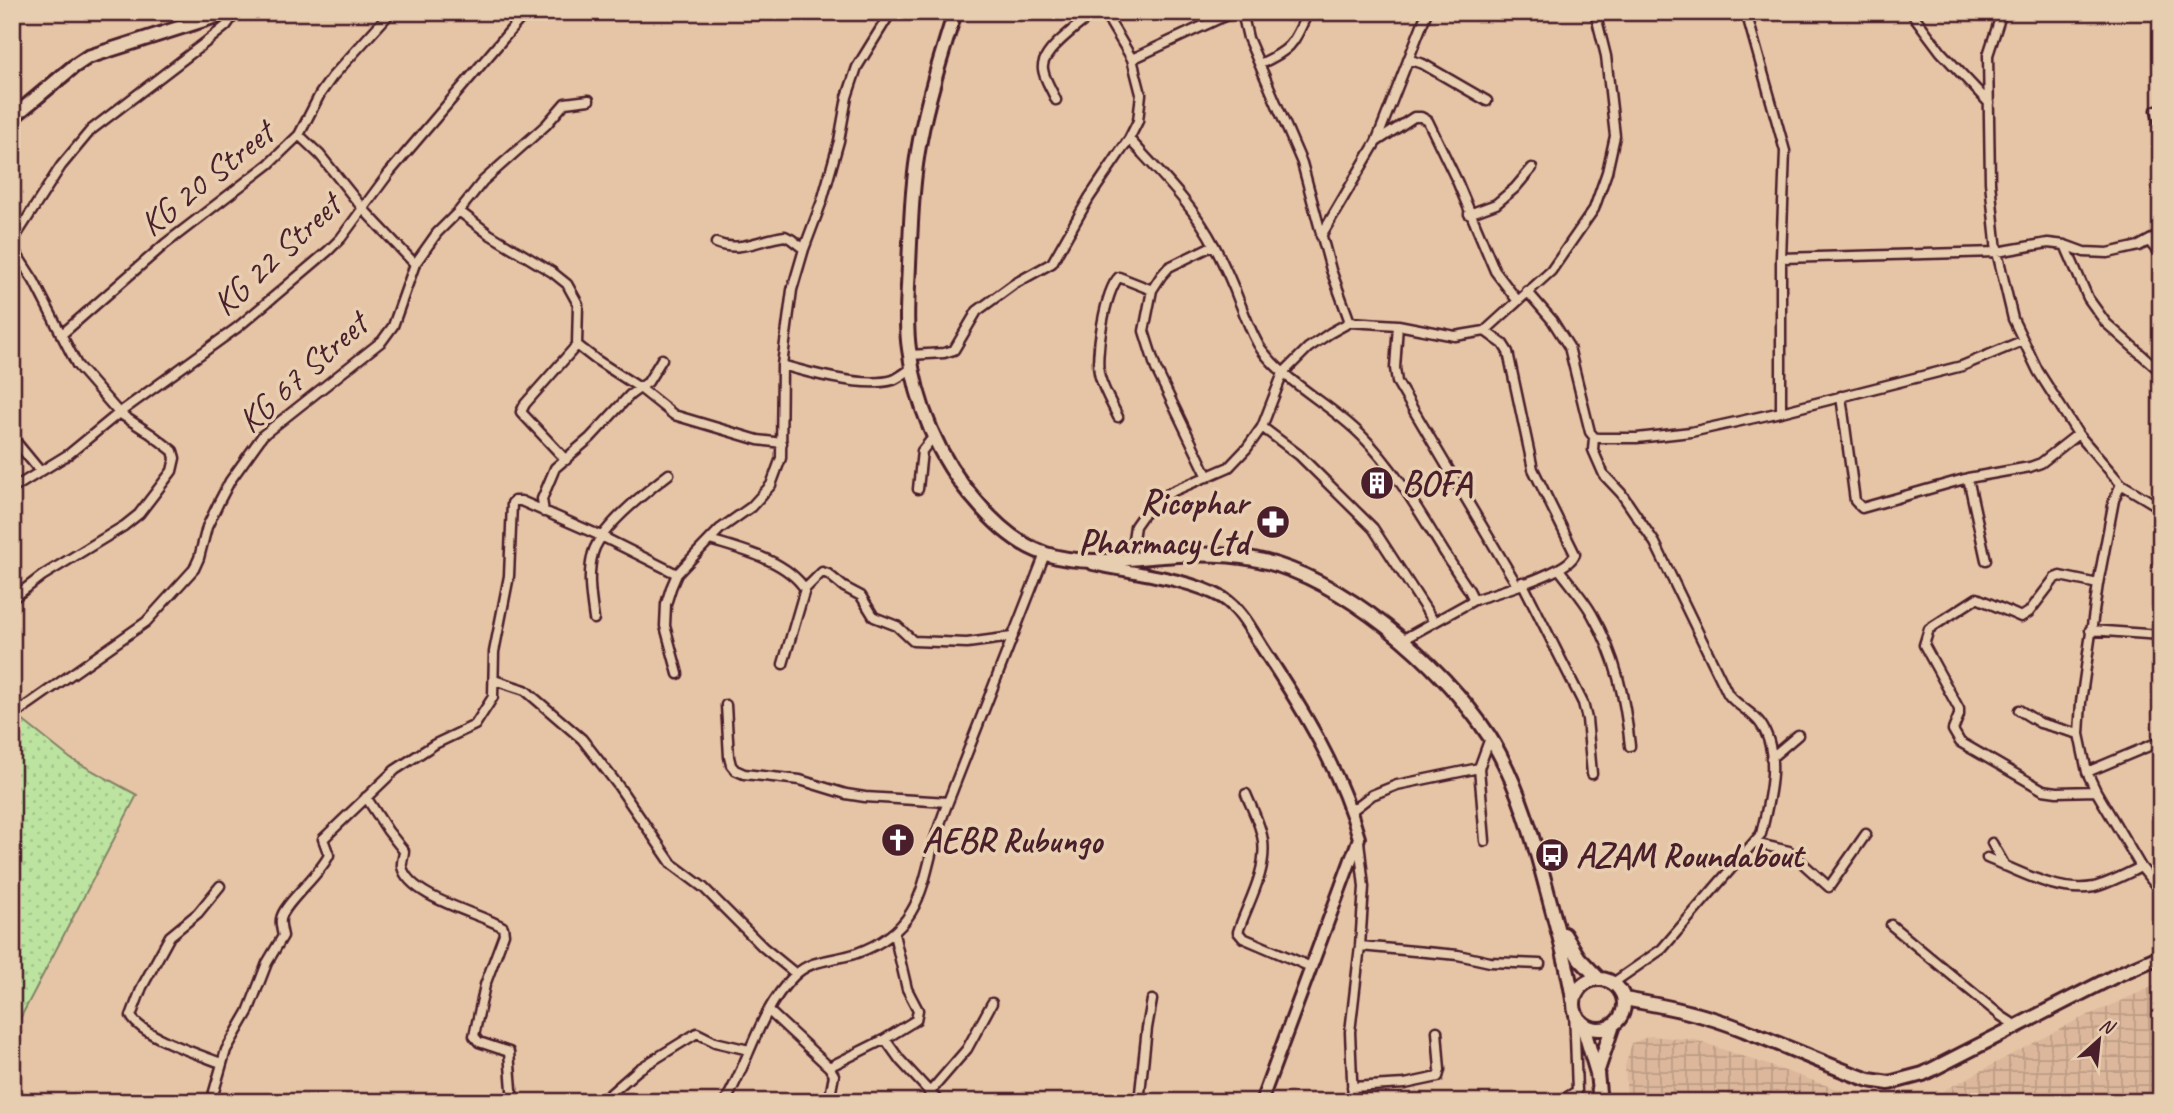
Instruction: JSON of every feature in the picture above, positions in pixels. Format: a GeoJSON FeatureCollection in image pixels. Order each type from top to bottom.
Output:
{"type":"FeatureCollection","features":[{"type":"Feature","properties":{"kind":"main road"},"geometry":{"type":"LineString","coordinates":[[12,118],[73,67],[100,52],[229,12]]}},
{"type":"Feature","properties":{"kind":"main road"},"geometry":{"type":"LineString","coordinates":[[955,12],[932,85],[919,142],[910,239],[908,302],[910,355],[916,389],[946,461],[986,513],[1012,537],[1045,554],[1077,561],[1105,562],[1177,555],[1228,555],[1255,559],[1279,566],[1340,593],[1402,640],[1469,710],[1490,738],[1514,783],[1568,966],[1573,1004],[1582,1023],[1597,1073],[1600,1102]]}},
{"type":"Feature","properties":{"kind":"main road"},"geometry":{"type":"LineString","coordinates":[[1552,911],[1579,958],[1598,978],[1613,983],[1624,999],[1622,1014],[1613,1025],[1597,1073]]}},
{"type":"Feature","properties":{"kind":"main road"},"geometry":{"type":"LineString","coordinates":[[1624,999],[1670,1007],[1712,1019],[1869,1080],[1889,1083],[1923,1074],[2119,974],[2161,956]]}},
{"type":"Feature","properties":{"kind":"main road"},"geometry":{"type":"LineString","coordinates":[[1573,1004],[1581,985],[1598,978]]}},
{"type":"Feature","properties":{"kind":"main road"},"geometry":{"type":"LineString","coordinates":[[1582,1023],[1598,1029],[1613,1025]]}},
{"type":"Feature","properties":{"kind":"street"},"geometry":{"type":"LineString","coordinates":[[186,12],[191,25]]}},
{"type":"Feature","properties":{"kind":"street"},"geometry":{"type":"LineString","coordinates":[[12,584],[15,597],[42,576],[124,526],[139,514],[172,471],[175,458],[173,452],[119,413],[77,365],[34,281],[12,245],[61,166],[91,130],[226,26],[236,12]]}},
{"type":"Feature","properties":{"kind":"street","name":"KG 20 Street"},"geometry":{"type":"LineString","coordinates":[[61,335],[165,244],[269,164],[299,135],[332,76],[391,12]]}},
{"type":"Feature","properties":{"kind":"street","name":"KG 22 Street"},"geometry":{"type":"LineString","coordinates":[[12,489],[69,454],[119,413],[238,327],[335,244],[389,173],[526,12]]}},
{"type":"Feature","properties":{"kind":"street"},"geometry":{"type":"LineString","coordinates":[[677,674],[665,626],[666,604],[677,575],[710,540],[751,507],[771,485],[781,458],[782,365],[792,290],[803,249],[822,201],[857,67],[891,12]]}},
{"type":"Feature","properties":{"kind":"street"},"geometry":{"type":"LineString","coordinates":[[1056,100],[1043,70],[1043,61],[1048,52],[1095,12]]}},
{"type":"Feature","properties":{"kind":"street"},"geometry":{"type":"LineString","coordinates":[[910,355],[954,351],[977,311],[1014,284],[1052,263],[1089,198],[1129,139],[1138,121],[1141,94],[1132,59],[1104,12]]}},
{"type":"Feature","properties":{"kind":"street"},"geometry":{"type":"LineString","coordinates":[[1132,59],[1233,12]]}},
{"type":"Feature","properties":{"kind":"street"},"geometry":{"type":"LineString","coordinates":[[1242,12],[1248,38],[1302,163],[1331,270],[1350,322]]}},
{"type":"Feature","properties":{"kind":"street"},"geometry":{"type":"LineString","coordinates":[[1261,64],[1283,54],[1292,46],[1308,12]]}},
{"type":"Feature","properties":{"kind":"street"},"geometry":{"type":"LineString","coordinates":[[1321,236],[1376,142],[1427,12]]}},
{"type":"Feature","properties":{"kind":"street"},"geometry":{"type":"LineString","coordinates":[[1130,559],[1135,526],[1148,510],[1171,492],[1229,467],[1247,449],[1262,427],[1283,373],[1308,348],[1350,322],[1398,325],[1455,336],[1485,331],[1551,271],[1594,209],[1607,172],[1615,136],[1606,55],[1595,12]]}},
{"type":"Feature","properties":{"kind":"street"},"geometry":{"type":"LineString","coordinates":[[1746,12],[1785,151],[1780,412]]}},
{"type":"Feature","properties":{"kind":"street"},"geometry":{"type":"LineString","coordinates":[[1911,12],[1941,52],[1989,103]]}},
{"type":"Feature","properties":{"kind":"street"},"geometry":{"type":"LineString","coordinates":[[2003,12],[1988,55],[1990,182],[1997,252],[2013,319],[2038,371],[2078,434],[2121,484],[2161,508]]}},
{"type":"Feature","properties":{"kind":"street"},"geometry":{"type":"LineString","coordinates":[[1408,59],[1423,64],[1487,102]]}},
{"type":"Feature","properties":{"kind":"street","name":"KG 67 Street"},"geometry":{"type":"LineString","coordinates":[[12,716],[146,622],[194,569],[200,558],[207,527],[219,502],[255,445],[273,425],[383,341],[393,326],[415,264],[437,233],[483,181],[546,125],[565,103],[589,100]]}},
{"type":"Feature","properties":{"kind":"street"},"geometry":{"type":"LineString","coordinates":[[2157,110],[2161,130]]}},
{"type":"Feature","properties":{"kind":"street"},"geometry":{"type":"LineString","coordinates":[[1376,142],[1415,117],[1428,121],[1495,271],[1517,300]]}},
{"type":"Feature","properties":{"kind":"street"},"geometry":{"type":"LineString","coordinates":[[299,135],[320,155],[363,210],[415,264]]}},
{"type":"Feature","properties":{"kind":"street"},"geometry":{"type":"LineString","coordinates":[[1129,139],[1179,193],[1214,245],[1231,280],[1250,331],[1262,350],[1283,373],[1333,410],[1363,437],[1401,485],[1474,600]]}},
{"type":"Feature","properties":{"kind":"street"},"geometry":{"type":"LineString","coordinates":[[1469,215],[1496,204],[1515,188],[1532,168]]}},
{"type":"Feature","properties":{"kind":"street"},"geometry":{"type":"LineString","coordinates":[[459,211],[489,234],[552,272],[567,284],[578,304],[577,345],[524,404],[521,412],[566,460]]}},
{"type":"Feature","properties":{"kind":"street"},"geometry":{"type":"LineString","coordinates":[[1781,258],[1997,252],[2048,243],[2065,245],[2084,252],[2108,253],[2139,246],[2161,234]]}},
{"type":"Feature","properties":{"kind":"street"},"geometry":{"type":"LineString","coordinates":[[716,243],[728,248],[739,248],[785,236],[803,249]]}},
{"type":"Feature","properties":{"kind":"street"},"geometry":{"type":"LineString","coordinates":[[2149,241],[2161,256]]}},
{"type":"Feature","properties":{"kind":"street"},"geometry":{"type":"LineString","coordinates":[[1208,477],[1156,369],[1144,331],[1152,290],[1170,267],[1214,245]]}},
{"type":"Feature","properties":{"kind":"street"},"geometry":{"type":"LineString","coordinates":[[2065,245],[2088,298],[2106,323],[2161,372]]}},
{"type":"Feature","properties":{"kind":"street"},"geometry":{"type":"LineString","coordinates":[[1118,417],[1100,378],[1098,365],[1099,339],[1110,294],[1115,280],[1119,277],[1152,290]]}},
{"type":"Feature","properties":{"kind":"street"},"geometry":{"type":"LineString","coordinates":[[1527,291],[1552,320],[1569,347],[1590,432],[1594,437],[1593,450],[1604,475],[1621,493],[1655,543],[1723,685],[1733,701],[1754,715],[1764,729],[1771,758],[1766,812],[1760,834],[1754,843],[1662,949],[1613,983]]}},
{"type":"Feature","properties":{"kind":"street"},"geometry":{"type":"LineString","coordinates":[[1398,325],[1395,369],[1397,382],[1520,583],[1583,703],[1592,774]]}},
{"type":"Feature","properties":{"kind":"street"},"geometry":{"type":"LineString","coordinates":[[1402,640],[1474,600],[1559,569],[1573,560],[1574,549],[1534,468],[1508,352],[1503,344],[1485,331]]}},
{"type":"Feature","properties":{"kind":"street"},"geometry":{"type":"LineString","coordinates":[[1594,437],[1637,438],[1691,432],[1962,366],[2022,341]]}},
{"type":"Feature","properties":{"kind":"street"},"geometry":{"type":"LineString","coordinates":[[577,345],[681,418],[758,440],[782,443]]}},
{"type":"Feature","properties":{"kind":"street"},"geometry":{"type":"LineString","coordinates":[[544,512],[542,499],[555,468],[648,382],[662,359]]}},
{"type":"Feature","properties":{"kind":"street"},"geometry":{"type":"LineString","coordinates":[[782,365],[822,376],[872,382],[892,380],[912,368]]}},
{"type":"Feature","properties":{"kind":"street"},"geometry":{"type":"LineString","coordinates":[[1842,396],[1855,501],[1862,508],[1968,478],[2030,467],[2041,463],[2078,434]]}},
{"type":"Feature","properties":{"kind":"street"},"geometry":{"type":"LineString","coordinates":[[1262,427],[1299,456],[1373,528],[1434,622]]}},
{"type":"Feature","properties":{"kind":"street"},"geometry":{"type":"LineString","coordinates":[[918,489],[922,451],[934,436]]}},
{"type":"Feature","properties":{"kind":"street"},"geometry":{"type":"LineString","coordinates":[[12,437],[40,471]]}},
{"type":"Feature","properties":{"kind":"street"},"geometry":{"type":"LineString","coordinates":[[594,620],[590,569],[593,553],[601,536],[648,490],[669,474]]}},
{"type":"Feature","properties":{"kind":"street"},"geometry":{"type":"LineString","coordinates":[[1968,478],[1986,560]]}},
{"type":"Feature","properties":{"kind":"street"},"geometry":{"type":"LineString","coordinates":[[2121,484],[2114,500],[2090,630],[2079,734],[2087,772],[2096,791],[2141,867],[2161,892]]}},
{"type":"Feature","properties":{"kind":"street"},"geometry":{"type":"LineString","coordinates":[[211,1102],[221,1063],[248,1012],[267,962],[283,936],[281,921],[284,910],[324,866],[329,855],[323,839],[412,757],[475,725],[493,697],[494,652],[509,576],[512,503],[521,501],[601,536],[677,575]]}},
{"type":"Feature","properties":{"kind":"street"},"geometry":{"type":"LineString","coordinates":[[710,540],[778,565],[797,577],[805,589]]}},
{"type":"Feature","properties":{"kind":"street"},"geometry":{"type":"LineString","coordinates":[[725,1102],[769,1011],[796,974],[814,962],[845,957],[875,946],[894,934],[913,912],[922,891],[947,802],[1045,554]]}},
{"type":"Feature","properties":{"kind":"street"},"geometry":{"type":"LineString","coordinates":[[1077,561],[1183,583],[1222,598],[1238,611],[1302,710],[1334,767],[1359,838],[1364,887],[1350,1032],[1353,1102]]}},
{"type":"Feature","properties":{"kind":"street"},"geometry":{"type":"LineString","coordinates":[[1559,569],[1590,611],[1608,644],[1620,680],[1630,746]]}},
{"type":"Feature","properties":{"kind":"street"},"geometry":{"type":"LineString","coordinates":[[783,664],[789,636],[804,599],[805,589],[822,572],[861,596],[874,617],[897,626],[909,638],[918,642],[967,643],[1012,637]]}},
{"type":"Feature","properties":{"kind":"street"},"geometry":{"type":"LineString","coordinates":[[2096,791],[2043,790],[1961,742],[1953,730],[1959,709],[1924,645],[1929,629],[1977,598],[2024,617],[2055,578],[2060,576],[2098,584]]}},
{"type":"Feature","properties":{"kind":"street"},"geometry":{"type":"LineString","coordinates":[[2090,630],[2161,635]]}},
{"type":"Feature","properties":{"kind":"street"},"geometry":{"type":"LineString","coordinates":[[494,680],[525,690],[582,739],[617,784],[672,864],[704,888],[763,947],[796,974]]}},
{"type":"Feature","properties":{"kind":"street"},"geometry":{"type":"LineString","coordinates":[[726,705],[731,765],[744,774],[800,780],[846,794],[947,802]]}},
{"type":"Feature","properties":{"kind":"street"},"geometry":{"type":"LineString","coordinates":[[2019,710],[2040,723],[2079,734]]}},
{"type":"Feature","properties":{"kind":"street"},"geometry":{"type":"LineString","coordinates":[[1771,758],[1798,735]]}},
{"type":"Feature","properties":{"kind":"street"},"geometry":{"type":"LineString","coordinates":[[1485,841],[1479,768],[1490,738]]}},
{"type":"Feature","properties":{"kind":"street"},"geometry":{"type":"LineString","coordinates":[[2087,772],[2161,741]]}},
{"type":"Feature","properties":{"kind":"street"},"geometry":{"type":"LineString","coordinates":[[1350,812],[1372,795],[1397,785],[1479,768]]}},
{"type":"Feature","properties":{"kind":"street"},"geometry":{"type":"LineString","coordinates":[[1246,794],[1264,843],[1261,868],[1238,932],[1243,938],[1311,967]]}},
{"type":"Feature","properties":{"kind":"street"},"geometry":{"type":"LineString","coordinates":[[366,797],[388,831],[403,848],[402,866],[412,880],[437,899],[503,927],[504,934],[485,985],[474,1037],[479,1042],[509,1052],[513,1102]]}},
{"type":"Feature","properties":{"kind":"street"},"geometry":{"type":"LineString","coordinates":[[1754,843],[1789,851],[1832,890],[1866,834]]}},
{"type":"Feature","properties":{"kind":"street"},"geometry":{"type":"LineString","coordinates":[[1261,1102],[1359,838]]}},
{"type":"Feature","properties":{"kind":"street"},"geometry":{"type":"LineString","coordinates":[[1992,843],[2005,866]]}},
{"type":"Feature","properties":{"kind":"street"},"geometry":{"type":"LineString","coordinates":[[1987,858],[2037,879],[2067,886],[2093,887],[2141,867]]}},
{"type":"Feature","properties":{"kind":"street"},"geometry":{"type":"LineString","coordinates":[[220,886],[198,913],[170,936],[142,987],[131,1016],[134,1021],[171,1043],[221,1063]]}},
{"type":"Feature","properties":{"kind":"street"},"geometry":{"type":"LineString","coordinates":[[1891,925],[2018,1027]]}},
{"type":"Feature","properties":{"kind":"street"},"geometry":{"type":"LineString","coordinates":[[829,1067],[885,1040],[916,1020],[918,1015],[907,989],[894,934]]}},
{"type":"Feature","properties":{"kind":"street"},"geometry":{"type":"LineString","coordinates":[[1360,946],[1458,955],[1490,962],[1540,964]]}},
{"type":"Feature","properties":{"kind":"street"},"geometry":{"type":"LineString","coordinates":[[1139,1102],[1152,1000]]}},
{"type":"Feature","properties":{"kind":"street"},"geometry":{"type":"LineString","coordinates":[[929,1093],[967,1049],[992,1003]]}},
{"type":"Feature","properties":{"kind":"street"},"geometry":{"type":"LineString","coordinates":[[1573,1004],[1576,1102]]}},
{"type":"Feature","properties":{"kind":"street"},"geometry":{"type":"LineString","coordinates":[[769,1011],[829,1067],[834,1075],[831,1091],[835,1102]]}},
{"type":"Feature","properties":{"kind":"street"},"geometry":{"type":"LineString","coordinates":[[1352,1087],[1405,1084],[1438,1077],[1441,1074],[1437,1031]]}},
{"type":"Feature","properties":{"kind":"street"},"geometry":{"type":"LineString","coordinates":[[601,1102],[639,1069],[697,1033],[715,1042],[749,1050]]}},
{"type":"Feature","properties":{"kind":"street"},"geometry":{"type":"LineString","coordinates":[[885,1040],[939,1102]]}},
{"type":"Feature","properties":{"kind":"street"},"geometry":{"type":"LineString","coordinates":[[1559,1102],[1577,1091]]}},
{"type":"Feature","properties":{"kind":"shaded area"},"geometry":{"type":"Polygon","coordinates":[[[2161,983],[2161,1102],[1904,1102],[1926,1100],[2075,1021],[2161,983]]]}},
{"type":"Feature","properties":{"kind":"shaded area"},"geometry":{"type":"Polygon","coordinates":[[[1650,1036],[1696,1040],[1874,1102],[1627,1102],[1625,1066],[1632,1043],[1650,1036]]]}},
{"type":"Feature","properties":{"kind":"green space"},"geometry":{"type":"Polygon","coordinates":[[[21,719],[71,759],[137,795],[12,1034],[12,725],[21,719]]]}},
{"type":"Feature","properties":{"kind":"place","name":"BOFA"},"geometry":{"type":"Point","coordinates":[1377,483]}},
{"type":"Feature","properties":{"kind":"place","name":"Ricophar Pharmacy Ltd"},"geometry":{"type":"Point","coordinates":[1273,522]}},
{"type":"Feature","properties":{"kind":"place","name":"AEBR Rubungo"},"geometry":{"type":"Point","coordinates":[898,840]}},
{"type":"Feature","properties":{"kind":"place","name":"AZAM Roundabout"},"geometry":{"type":"Point","coordinates":[1552,855]}}]}
